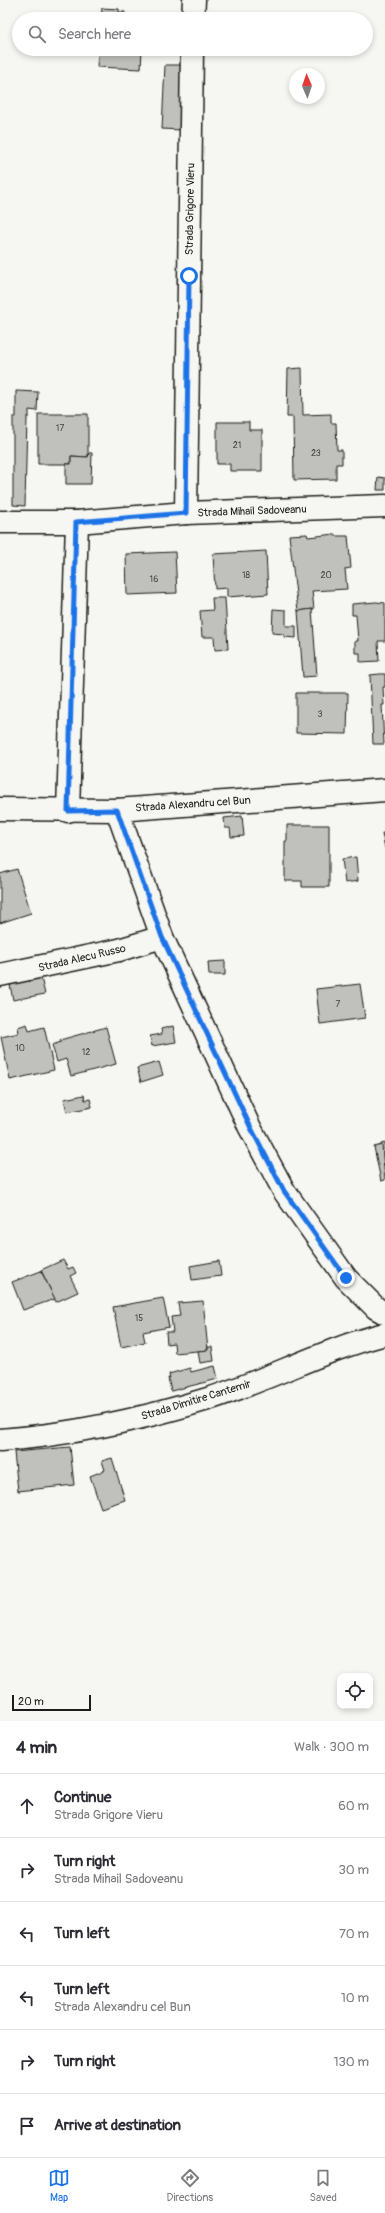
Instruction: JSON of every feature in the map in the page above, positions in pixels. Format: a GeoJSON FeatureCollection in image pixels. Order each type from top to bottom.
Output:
{"type":"FeatureCollection","features":[{"type":"Feature","properties":{"kind":"street"},"geometry":{"type":"LineString","coordinates":[[193,12],[194,0]]}},
{"type":"Feature","properties":{"kind":"street","name":"Strada Grigore Vieru"},"geometry":{"type":"LineString","coordinates":[[186,513],[192,56]]}},
{"type":"Feature","properties":{"kind":"street","name":"Strada Mihail Sadoveanu"},"geometry":{"type":"LineString","coordinates":[[0,522],[76,522],[186,513],[385,506]]}},
{"type":"Feature","properties":{"kind":"street"},"geometry":{"type":"LineString","coordinates":[[68,811],[76,522]]}},
{"type":"Feature","properties":{"kind":"street","name":"Strada Alexandru cel Bun"},"geometry":{"type":"LineString","coordinates":[[0,809],[68,811],[117,810],[385,790]]}},
{"type":"Feature","properties":{"kind":"street"},"geometry":{"type":"LineString","coordinates":[[117,810],[162,937],[250,1126],[284,1191],[346,1278],[376,1308],[385,1313]]}},
{"type":"Feature","properties":{"kind":"street","name":"Strada Alecu Russo"},"geometry":{"type":"LineString","coordinates":[[0,976],[119,950],[162,937]]}},
{"type":"Feature","properties":{"kind":"street","name":"Strada Dimitire Cantemir"},"geometry":{"type":"LineString","coordinates":[[0,1440],[34,1438],[136,1418],[204,1400],[283,1372],[364,1340],[385,1334]]}},
{"type":"Feature","properties":{"kind":"building"},"geometry":{"type":"Polygon","coordinates":[[[102,8],[119,9],[119,12],[102,12],[102,8]]]}},
{"type":"Feature","properties":{"kind":"building"},"geometry":{"type":"Polygon","coordinates":[[[98,56],[142,56],[141,69],[97,67],[98,56]]]}},
{"type":"Feature","properties":{"kind":"building"},"geometry":{"type":"Polygon","coordinates":[[[165,65],[183,65],[181,130],[162,129],[165,65]]]}},
{"type":"Feature","properties":{"kind":"building"},"geometry":{"type":"Polygon","coordinates":[[[302,368],[303,415],[331,414],[331,423],[336,423],[337,450],[342,450],[342,464],[336,464],[336,479],[294,480],[293,417],[287,417],[288,369],[302,368]]]}},
{"type":"Feature","properties":{"kind":"building"},"geometry":{"type":"Polygon","coordinates":[[[16,391],[38,392],[37,411],[29,410],[29,417],[27,417],[25,506],[13,505],[13,417],[16,417],[16,391]]]}},
{"type":"Feature","properties":{"kind":"building"},"geometry":{"type":"Polygon","coordinates":[[[38,414],[88,414],[88,457],[71,456],[71,464],[38,464],[38,414]]]}},
{"type":"Feature","properties":{"kind":"building"},"geometry":{"type":"Polygon","coordinates":[[[217,422],[249,422],[249,430],[262,430],[262,471],[230,471],[230,464],[217,464],[217,422]]]}},
{"type":"Feature","properties":{"kind":"building"},"geometry":{"type":"Polygon","coordinates":[[[89,453],[92,453],[91,484],[66,484],[66,464],[71,464],[71,456],[88,457],[89,453]]]}},
{"type":"Feature","properties":{"kind":"building"},"geometry":{"type":"Polygon","coordinates":[[[378,477],[385,478],[385,490],[377,490],[378,477]]]}},
{"type":"Feature","properties":{"kind":"building"},"geometry":{"type":"Polygon","coordinates":[[[307,534],[308,537],[335,534],[335,536],[348,536],[351,568],[345,569],[347,589],[312,591],[314,609],[298,611],[289,535],[307,534]]]}},
{"type":"Feature","properties":{"kind":"building"},"geometry":{"type":"Polygon","coordinates":[[[266,551],[268,594],[227,597],[227,588],[215,589],[213,554],[266,551]]]}},
{"type":"Feature","properties":{"kind":"building"},"geometry":{"type":"Polygon","coordinates":[[[175,552],[177,593],[127,595],[126,554],[175,552]]]}},
{"type":"Feature","properties":{"kind":"building"},"geometry":{"type":"Polygon","coordinates":[[[212,598],[225,598],[228,649],[215,650],[214,637],[202,637],[200,611],[213,610],[212,598]]]}},
{"type":"Feature","properties":{"kind":"building"},"geometry":{"type":"Polygon","coordinates":[[[376,602],[385,603],[385,641],[378,641],[379,661],[360,662],[360,653],[355,653],[355,641],[358,641],[356,615],[352,615],[352,604],[376,602]]]}},
{"type":"Feature","properties":{"kind":"building"},"geometry":{"type":"Polygon","coordinates":[[[273,609],[286,610],[286,626],[296,626],[296,638],[284,637],[284,634],[272,633],[273,609]]]}},
{"type":"Feature","properties":{"kind":"building"},"geometry":{"type":"Polygon","coordinates":[[[312,609],[317,676],[303,677],[298,611],[312,609]]]}},
{"type":"Feature","properties":{"kind":"building"},"geometry":{"type":"Polygon","coordinates":[[[385,674],[385,687],[383,687],[384,705],[382,705],[384,744],[373,744],[370,675],[385,674]]]}},
{"type":"Feature","properties":{"kind":"building"},"geometry":{"type":"Polygon","coordinates":[[[296,693],[348,693],[347,734],[296,733],[296,693]]]}},
{"type":"Feature","properties":{"kind":"building"},"geometry":{"type":"Polygon","coordinates":[[[242,816],[244,836],[231,837],[230,828],[225,828],[224,818],[242,816]]]}},
{"type":"Feature","properties":{"kind":"building"},"geometry":{"type":"Polygon","coordinates":[[[287,825],[329,825],[329,887],[302,887],[302,881],[285,881],[285,841],[287,841],[287,825]]]}},
{"type":"Feature","properties":{"kind":"building"},"geometry":{"type":"Polygon","coordinates":[[[382,833],[385,833],[385,848],[382,833]]]}},
{"type":"Feature","properties":{"kind":"building"},"geometry":{"type":"Polygon","coordinates":[[[356,857],[358,881],[345,883],[342,859],[356,857]]]}},
{"type":"Feature","properties":{"kind":"building"},"geometry":{"type":"Polygon","coordinates":[[[17,869],[31,913],[0,923],[0,874],[17,869]]]}},
{"type":"Feature","properties":{"kind":"building"},"geometry":{"type":"Polygon","coordinates":[[[225,961],[225,975],[209,975],[208,962],[225,961]]]}},
{"type":"Feature","properties":{"kind":"building"},"geometry":{"type":"Polygon","coordinates":[[[41,978],[45,994],[13,1000],[10,985],[41,978]]]}},
{"type":"Feature","properties":{"kind":"building"},"geometry":{"type":"Polygon","coordinates":[[[360,984],[365,1018],[320,1024],[316,989],[360,984]]]}},
{"type":"Feature","properties":{"kind":"building"},"geometry":{"type":"Polygon","coordinates":[[[27,1024],[29,1031],[44,1027],[54,1070],[10,1080],[1,1037],[19,1033],[18,1027],[27,1024]]]}},
{"type":"Feature","properties":{"kind":"building"},"geometry":{"type":"Polygon","coordinates":[[[173,1026],[176,1042],[152,1046],[150,1036],[162,1034],[161,1029],[173,1026]]]}},
{"type":"Feature","properties":{"kind":"building"},"geometry":{"type":"Polygon","coordinates":[[[106,1027],[116,1064],[71,1076],[66,1059],[57,1062],[52,1045],[61,1042],[60,1040],[106,1027]]]}},
{"type":"Feature","properties":{"kind":"building"},"geometry":{"type":"Polygon","coordinates":[[[159,1062],[163,1075],[141,1082],[137,1068],[159,1062]]]}},
{"type":"Feature","properties":{"kind":"building"},"geometry":{"type":"Polygon","coordinates":[[[84,1095],[85,1100],[90,1099],[92,1107],[67,1112],[64,1099],[84,1095]]]}},
{"type":"Feature","properties":{"kind":"building"},"geometry":{"type":"Polygon","coordinates":[[[385,1143],[385,1166],[381,1144],[385,1143]]]}},
{"type":"Feature","properties":{"kind":"building"},"geometry":{"type":"Polygon","coordinates":[[[382,1145],[385,1180],[381,1181],[374,1147],[382,1145]]]}},
{"type":"Feature","properties":{"kind":"building"},"geometry":{"type":"Polygon","coordinates":[[[63,1260],[68,1269],[73,1267],[76,1273],[70,1276],[78,1292],[56,1302],[41,1270],[63,1260]]]}},
{"type":"Feature","properties":{"kind":"building"},"geometry":{"type":"Polygon","coordinates":[[[219,1261],[221,1276],[192,1280],[190,1266],[219,1261]]]}},
{"type":"Feature","properties":{"kind":"building"},"geometry":{"type":"Polygon","coordinates":[[[41,1271],[55,1299],[23,1310],[12,1282],[41,1271]]]}},
{"type":"Feature","properties":{"kind":"building"},"geometry":{"type":"Polygon","coordinates":[[[163,1298],[169,1327],[143,1332],[145,1342],[121,1347],[113,1307],[163,1298]]]}},
{"type":"Feature","properties":{"kind":"building"},"geometry":{"type":"Polygon","coordinates":[[[203,1301],[208,1350],[175,1353],[174,1343],[167,1344],[166,1332],[173,1332],[171,1317],[180,1316],[178,1303],[203,1301]]]}},
{"type":"Feature","properties":{"kind":"building"},"geometry":{"type":"Polygon","coordinates":[[[208,1347],[212,1347],[214,1361],[200,1363],[198,1351],[208,1350],[208,1347]]]}},
{"type":"Feature","properties":{"kind":"building"},"geometry":{"type":"Polygon","coordinates":[[[215,1366],[218,1379],[171,1391],[168,1378],[170,1378],[169,1374],[190,1368],[191,1372],[215,1366]]]}},
{"type":"Feature","properties":{"kind":"building"},"geometry":{"type":"Polygon","coordinates":[[[70,1447],[74,1485],[18,1491],[14,1452],[70,1447]]]}},
{"type":"Feature","properties":{"kind":"building"},"geometry":{"type":"Polygon","coordinates":[[[112,1458],[125,1500],[101,1508],[90,1476],[105,1470],[102,1461],[112,1458]]]}},
{"type":"Feature","properties":{"kind":"route"},"geometry":{"type":"LineString","coordinates":[[189,276],[186,513],[76,522],[68,811],[117,810],[162,937],[250,1126],[284,1191],[314,1236],[346,1278]]}}]}
